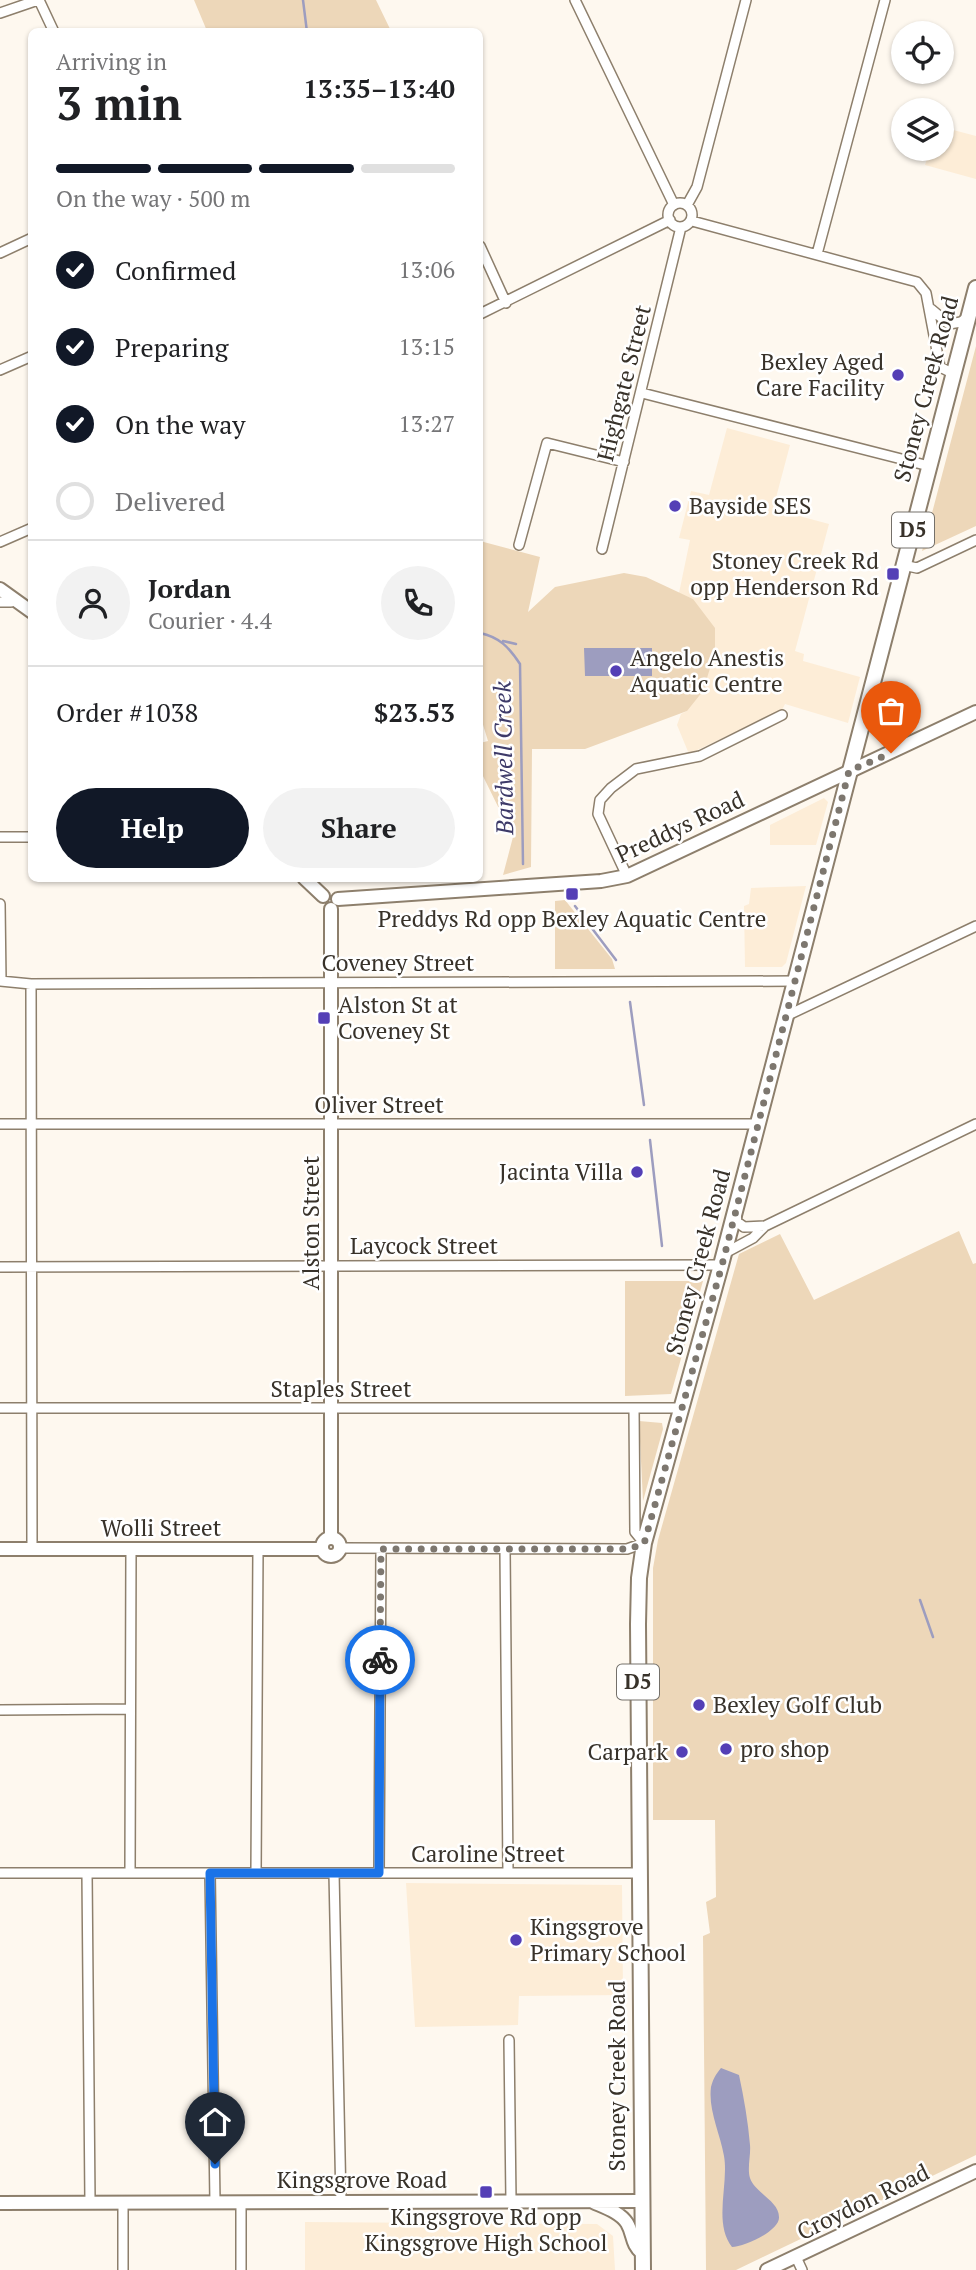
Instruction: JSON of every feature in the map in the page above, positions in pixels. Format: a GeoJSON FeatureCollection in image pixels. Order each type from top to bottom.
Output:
{"type":"FeatureCollection","features":[{"type":"Feature","properties":{"kind":"main road","name":"Stoney Creek Road"},"geometry":{"type":"LineString","coordinates":[[643,2270],[638,1602],[644,1544],[723,1259],[976,288]]}},
{"type":"Feature","properties":{"kind":"main road"},"geometry":{"type":"LineString","coordinates":[[0,589],[28,609]]}},
{"type":"Feature","properties":{"kind":"main road"},"geometry":{"type":"LineString","coordinates":[[4,601],[28,616]]}},
{"type":"Feature","properties":{"kind":"main road","name":"Preddys Road"},"geometry":{"type":"LineString","coordinates":[[308,882],[323,896],[331,892],[335,904],[470,884],[601,881],[627,876],[976,712]]}},
{"type":"Feature","properties":{"kind":"main road","name":"Alston Street"},"geometry":{"type":"LineString","coordinates":[[331,1537],[332,981],[335,904]]}},
{"type":"Feature","properties":{"kind":"main road"},"geometry":{"type":"LineString","coordinates":[[331,1537],[338,1540],[341,1548],[332,1556],[322,1549],[323,1542],[331,1537]]}},
{"type":"Feature","properties":{"kind":"main road","name":"Wolli Street"},"geometry":{"type":"LineString","coordinates":[[0,1549],[322,1549]]}},
{"type":"Feature","properties":{"kind":"main road","name":"Croydon Road"},"geometry":{"type":"LineString","coordinates":[[767,2270],[976,2171]]}},
{"type":"Feature","properties":{"kind":"main road"},"geometry":{"type":"LineString","coordinates":[[590,2200],[622,2217],[628,2225],[632,2241],[642,2253]]}},
{"type":"Feature","properties":{"kind":"main road","name":"Kingsgrove Road"},"geometry":{"type":"LineString","coordinates":[[0,2203],[641,2201]]}},
{"type":"Feature","properties":{"kind":"street"},"geometry":{"type":"LineString","coordinates":[[0,13],[38,0],[52,28]]}},
{"type":"Feature","properties":{"kind":"street"},"geometry":{"type":"LineString","coordinates":[[687,205],[697,187],[746,0]]}},
{"type":"Feature","properties":{"kind":"street"},"geometry":{"type":"LineString","coordinates":[[817,254],[885,0]]}},
{"type":"Feature","properties":{"kind":"street"},"geometry":{"type":"LineString","coordinates":[[577,2],[674,205]]}},
{"type":"Feature","properties":{"kind":"street"},"geometry":{"type":"LineString","coordinates":[[674,205],[687,205]]}},
{"type":"Feature","properties":{"kind":"street"},"geometry":{"type":"LineString","coordinates":[[670,220],[669,212],[674,205]]}},
{"type":"Feature","properties":{"kind":"street"},"geometry":{"type":"LineString","coordinates":[[687,205],[692,211],[692,221]]}},
{"type":"Feature","properties":{"kind":"street"},"geometry":{"type":"LineString","coordinates":[[670,220],[681,227],[692,221],[917,282],[925,290],[930,308],[940,367],[954,374]]}},
{"type":"Feature","properties":{"kind":"street"},"geometry":{"type":"LineString","coordinates":[[483,313],[670,220]]}},
{"type":"Feature","properties":{"kind":"street","name":"Highgate Street"},"geometry":{"type":"LineString","coordinates":[[602,549],[681,227]]}},
{"type":"Feature","properties":{"kind":"street"},"geometry":{"type":"LineString","coordinates":[[0,253],[28,240]]}},
{"type":"Feature","properties":{"kind":"street"},"geometry":{"type":"LineString","coordinates":[[483,253],[506,303]]}},
{"type":"Feature","properties":{"kind":"street"},"geometry":{"type":"LineString","coordinates":[[930,308],[940,320],[949,324],[961,322],[968,316]]}},
{"type":"Feature","properties":{"kind":"street"},"geometry":{"type":"LineString","coordinates":[[0,370],[28,358]]}},
{"type":"Feature","properties":{"kind":"street"},"geometry":{"type":"LineString","coordinates":[[642,393],[929,466]]}},
{"type":"Feature","properties":{"kind":"street"},"geometry":{"type":"LineString","coordinates":[[519,545],[547,443],[624,462]]}},
{"type":"Feature","properties":{"kind":"street"},"geometry":{"type":"LineString","coordinates":[[0,542],[28,530]]}},
{"type":"Feature","properties":{"kind":"street"},"geometry":{"type":"LineString","coordinates":[[903,565],[917,568],[976,540]]}},
{"type":"Feature","properties":{"kind":"street"},"geometry":{"type":"LineString","coordinates":[[627,876],[598,814],[600,800],[611,788],[631,772],[700,756],[782,715]]}},
{"type":"Feature","properties":{"kind":"street"},"geometry":{"type":"LineString","coordinates":[[0,837],[28,837]]}},
{"type":"Feature","properties":{"kind":"street"},"geometry":{"type":"LineString","coordinates":[[0,904],[1,981]]}},
{"type":"Feature","properties":{"kind":"street"},"geometry":{"type":"LineString","coordinates":[[786,1016],[976,926]]}},
{"type":"Feature","properties":{"kind":"street","name":"Coveney Street"},"geometry":{"type":"LineString","coordinates":[[1,981],[30,984],[332,981],[623,984],[795,981]]}},
{"type":"Feature","properties":{"kind":"street"},"geometry":{"type":"LineString","coordinates":[[30,984],[32,1549]]}},
{"type":"Feature","properties":{"kind":"street","name":"Oliver Street"},"geometry":{"type":"LineString","coordinates":[[0,1124],[758,1124]]}},
{"type":"Feature","properties":{"kind":"street"},"geometry":{"type":"LineString","coordinates":[[723,1259],[754,1238],[765,1226],[976,1124]]}},
{"type":"Feature","properties":{"kind":"street"},"geometry":{"type":"LineString","coordinates":[[735,1213],[737,1222],[744,1227],[765,1226]]}},
{"type":"Feature","properties":{"kind":"street","name":"Laycock Street"},"geometry":{"type":"LineString","coordinates":[[0,1267],[332,1266],[723,1259]]}},
{"type":"Feature","properties":{"kind":"street","name":"Staples Street"},"geometry":{"type":"LineString","coordinates":[[0,1408],[681,1408]]}},
{"type":"Feature","properties":{"kind":"street"},"geometry":{"type":"LineString","coordinates":[[341,1548],[627,1549],[644,1544],[635,1532],[634,1408]]}},
{"type":"Feature","properties":{"kind":"street"},"geometry":{"type":"LineString","coordinates":[[130,1873],[131,1549]]}},
{"type":"Feature","properties":{"kind":"street"},"geometry":{"type":"LineString","coordinates":[[256,1873],[258,1549]]}},
{"type":"Feature","properties":{"kind":"street"},"geometry":{"type":"LineString","coordinates":[[379,1873],[381,1549]]}},
{"type":"Feature","properties":{"kind":"street"},"geometry":{"type":"LineString","coordinates":[[505,1550],[508,1873]]}},
{"type":"Feature","properties":{"kind":"street"},"geometry":{"type":"LineString","coordinates":[[0,1710],[129,1709]]}},
{"type":"Feature","properties":{"kind":"street","name":"Caroline Street"},"geometry":{"type":"LineString","coordinates":[[0,1873],[639,1873]]}},
{"type":"Feature","properties":{"kind":"street"},"geometry":{"type":"LineString","coordinates":[[87,1873],[90,2202]]}},
{"type":"Feature","properties":{"kind":"street"},"geometry":{"type":"LineString","coordinates":[[210,1873],[215,2202]]}},
{"type":"Feature","properties":{"kind":"street"},"geometry":{"type":"LineString","coordinates":[[334,1873],[341,2202]]}},
{"type":"Feature","properties":{"kind":"street"},"geometry":{"type":"LineString","coordinates":[[509,2040],[511,2200]]}},
{"type":"Feature","properties":{"kind":"street"},"geometry":{"type":"LineString","coordinates":[[123,2202],[123,2270]]}},
{"type":"Feature","properties":{"kind":"street"},"geometry":{"type":"LineString","coordinates":[[241,2270],[242,2202]]}},
{"type":"Feature","properties":{"kind":"street"},"geometry":{"type":"LineString","coordinates":[[796,2257],[802,2270]]}},
{"type":"Feature","properties":{"kind":"shaded area"},"geometry":{"type":"Polygon","coordinates":[[[194,0],[376,0],[390,28],[206,28],[194,0]]]}},
{"type":"Feature","properties":{"kind":"shaded area"},"geometry":{"type":"Polygon","coordinates":[[[954,130],[976,136],[976,179],[925,165],[926,161],[954,161],[954,130]]]}},
{"type":"Feature","properties":{"kind":"shaded area"},"geometry":{"type":"Polygon","coordinates":[[[976,346],[976,526],[922,551],[976,346]]]}},
{"type":"Feature","properties":{"kind":"shaded area"},"geometry":{"type":"Polygon","coordinates":[[[727,428],[790,445],[773,509],[829,524],[795,651],[804,654],[803,661],[860,677],[848,723],[785,704],[782,710],[689,754],[677,725],[681,714],[687,711],[693,599],[679,593],[690,540],[679,538],[691,491],[709,495],[727,428]]]}},
{"type":"Feature","properties":{"kind":"shaded area","name":"Angelo Anestis Aquatic Centre"},"geometry":{"type":"Polygon","coordinates":[[[483,542],[540,557],[528,612],[555,587],[624,573],[646,577],[693,599],[715,628],[715,652],[703,691],[687,711],[585,749],[532,749],[531,867],[503,875],[513,837],[483,776],[483,742],[488,741],[483,725],[483,542]]]}},
{"type":"Feature","properties":{"kind":"shaded area"},"geometry":{"type":"Polygon","coordinates":[[[824,798],[828,802],[816,845],[770,845],[770,825],[824,798]]]}},
{"type":"Feature","properties":{"kind":"shaded area"},"geometry":{"type":"Polygon","coordinates":[[[806,886],[786,963],[782,967],[745,967],[744,906],[749,904],[751,888],[806,886]]]}},
{"type":"Feature","properties":{"kind":"shaded area"},"geometry":{"type":"Polygon","coordinates":[[[565,900],[612,959],[615,969],[555,969],[555,901],[565,900]]]}},
{"type":"Feature","properties":{"kind":"shaded area"},"geometry":{"type":"Polygon","coordinates":[[[959,1231],[973,1264],[976,1263],[976,2155],[736,2270],[706,2270],[703,1936],[710,1933],[706,1902],[716,1897],[715,1820],[653,1820],[653,1568],[658,1540],[739,1254],[780,1234],[814,1300],[959,1231]]]}},
{"type":"Feature","properties":{"kind":"shaded area"},"geometry":{"type":"Polygon","coordinates":[[[625,1281],[703,1281],[671,1394],[625,1396],[625,1281]]]}},
{"type":"Feature","properties":{"kind":"shaded area"},"geometry":{"type":"Polygon","coordinates":[[[639,1421],[662,1423],[663,1429],[643,1501],[639,1421]]]}},
{"type":"Feature","properties":{"kind":"shaded area","name":"Kingsgrove Primary School"},"geometry":{"type":"Polygon","coordinates":[[[406,1883],[622,1885],[623,1995],[519,1996],[518,2025],[415,2027],[406,1883]]]}},
{"type":"Feature","properties":{"kind":"shaded area"},"geometry":{"type":"Polygon","coordinates":[[[305,2222],[597,2224],[613,2236],[615,2270],[305,2270],[305,2222]]]}},
{"type":"Feature","properties":{"kind":"water"},"geometry":{"type":"Polygon","coordinates":[[[584,648],[652,648],[652,676],[585,676],[584,648]]]}},
{"type":"Feature","properties":{"kind":"water"},"geometry":{"type":"Polygon","coordinates":[[[721,2068],[739,2075],[749,2136],[750,2178],[775,2206],[779,2217],[774,2228],[768,2233],[732,2247],[723,2227],[724,2156],[711,2096],[711,2087],[721,2068]]]}},
{"type":"Feature","properties":{"kind":"waterway","name":"Bardwell Creek"},"geometry":{"type":"LineString","coordinates":[[303,0],[306,28]]}},
{"type":"Feature","properties":{"kind":"waterway","name":"Bardwell Creek"},"geometry":{"type":"LineString","coordinates":[[483,634],[503,644],[520,664],[523,864]]}},
{"type":"Feature","properties":{"kind":"waterway"},"geometry":{"type":"LineString","coordinates":[[503,641],[516,644]]}},
{"type":"Feature","properties":{"kind":"waterway","name":"Bardwell Creek"},"geometry":{"type":"LineString","coordinates":[[575,906],[616,960]]}},
{"type":"Feature","properties":{"kind":"waterway","name":"Bardwell Creek"},"geometry":{"type":"LineString","coordinates":[[630,1002],[644,1105]]}},
{"type":"Feature","properties":{"kind":"waterway","name":"Bardwell Creek"},"geometry":{"type":"LineString","coordinates":[[650,1140],[662,1246]]}},
{"type":"Feature","properties":{"kind":"waterway","name":"Bardwell Creek"},"geometry":{"type":"LineString","coordinates":[[920,1600],[933,1637]]}},
{"type":"Feature","properties":{"kind":"way so far"},"geometry":{"type":"LineString","coordinates":[[380,1660],[381,1549],[627,1549],[644,1544],[722,1265],[849,771],[891,753]]}},
{"type":"Feature","properties":{"kind":"place","name":"Bexley Aged Care Facility"},"geometry":{"type":"Point","coordinates":[898,375]}},
{"type":"Feature","properties":{"kind":"place","name":"Bayside SES"},"geometry":{"type":"Point","coordinates":[675,506]}},
{"type":"Feature","properties":{"kind":"place","name":"Stoney Creek Rd opp Henderson Rd"},"geometry":{"type":"Point","coordinates":[893,574]}},
{"type":"Feature","properties":{"kind":"place","name":"Angelo Anestis Aquatic Centre"},"geometry":{"type":"Point","coordinates":[616,671]}},
{"type":"Feature","properties":{"kind":"place","name":"Preddys Rd opp Bexley Aquatic Centre"},"geometry":{"type":"Point","coordinates":[572,894]}},
{"type":"Feature","properties":{"kind":"place","name":"Alston St at Coveney St"},"geometry":{"type":"Point","coordinates":[324,1018]}},
{"type":"Feature","properties":{"kind":"place","name":"Jacinta Villa"},"geometry":{"type":"Point","coordinates":[637,1172]}},
{"type":"Feature","properties":{"kind":"place","name":"Bexley Golf Club"},"geometry":{"type":"Point","coordinates":[699,1705]}},
{"type":"Feature","properties":{"kind":"place","name":"pro shop"},"geometry":{"type":"Point","coordinates":[726,1749]}},
{"type":"Feature","properties":{"kind":"place","name":"Carpark"},"geometry":{"type":"Point","coordinates":[682,1752]}},
{"type":"Feature","properties":{"kind":"place","name":"Kingsgrove Primary School"},"geometry":{"type":"Point","coordinates":[516,1940]}},
{"type":"Feature","properties":{"kind":"place","name":"Kingsgrove Rd opp Kingsgrove High School"},"geometry":{"type":"Point","coordinates":[486,2192]}},
{"type":"Feature","properties":{"kind":"route"},"geometry":{"type":"LineString","coordinates":[[215,2164],[210,1873],[379,1873],[380,1660]]}}]}
